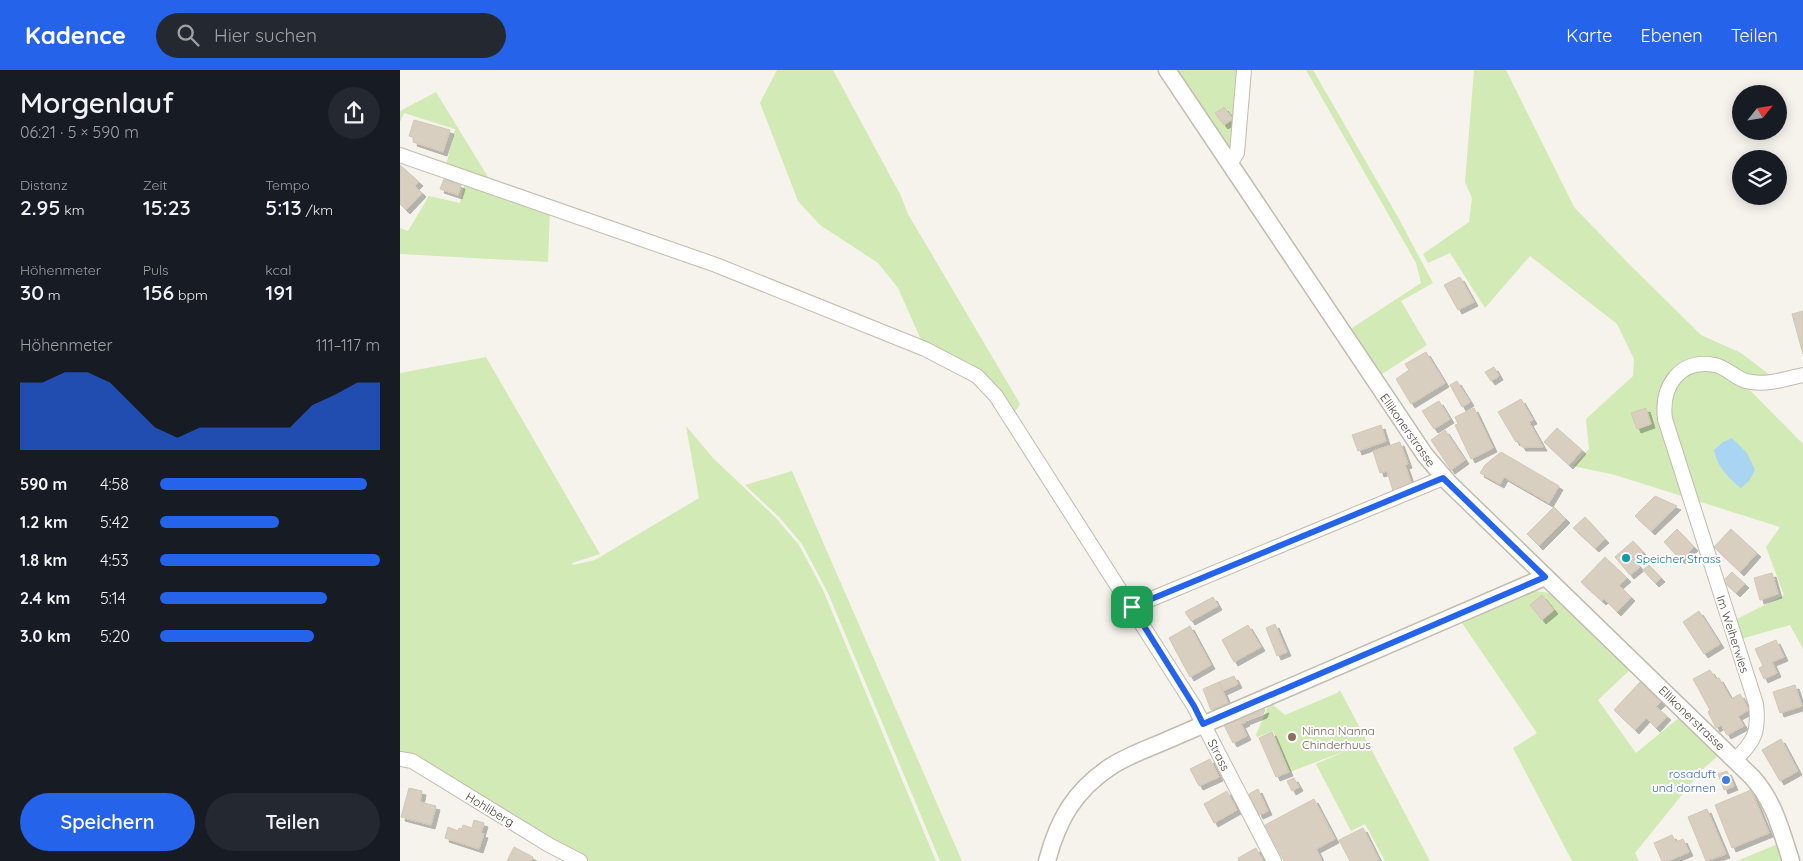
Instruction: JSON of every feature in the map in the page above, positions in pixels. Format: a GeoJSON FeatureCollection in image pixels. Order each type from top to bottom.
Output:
{"type":"FeatureCollection","features":[{"type":"Feature","properties":{"kind":"street","name":"Ellikonerstrasse"},"geometry":{"type":"LineString","coordinates":[[1167,70],[1407,430],[1443,478],[1762,788],[1771,803],[1791,861]]}},
{"type":"Feature","properties":{"kind":"street"},"geometry":{"type":"LineString","coordinates":[[1230,164],[1237,153],[1244,70]]}},
{"type":"Feature","properties":{"kind":"street","name":"Strass"},"geometry":{"type":"LineString","coordinates":[[400,155],[716,265],[925,349],[977,376],[996,396],[1194,706],[1274,861]]}},
{"type":"Feature","properties":{"kind":"street","name":"Im Weiherwies"},"geometry":{"type":"LineString","coordinates":[[1735,760],[1747,749],[1755,736],[1758,722],[1756,704],[1691,502],[1666,419],[1664,405],[1668,388],[1687,367],[1701,364],[1717,365],[1745,381],[1772,383],[1803,375]]}},
{"type":"Feature","properties":{"kind":"street"},"geometry":{"type":"LineString","coordinates":[[1132,607],[1443,478]]}},
{"type":"Feature","properties":{"kind":"street"},"geometry":{"type":"LineString","coordinates":[[1047,861],[1062,819],[1069,806],[1080,792],[1112,766],[1203,724],[1545,577]]}},
{"type":"Feature","properties":{"kind":"street","name":"Hohliberg"},"geometry":{"type":"LineString","coordinates":[[400,759],[412,761],[549,845],[580,861]]}},
{"type":"Feature","properties":{"kind":"green space"},"geometry":{"type":"Polygon","coordinates":[[[777,70],[833,70],[901,196],[908,214],[1020,404],[1011,418],[996,396],[925,349],[898,288],[878,263],[820,225],[798,201],[760,103],[777,70]]]}},
{"type":"Feature","properties":{"kind":"green space"},"geometry":{"type":"Polygon","coordinates":[[[1167,70],[1244,70],[1230,164],[1167,70]]]}},
{"type":"Feature","properties":{"kind":"green space"},"geometry":{"type":"Polygon","coordinates":[[[1306,70],[1313,70],[1399,219],[1433,283],[1401,301],[1427,345],[1379,376],[1349,330],[1421,283],[1416,263],[1306,70]]]}},
{"type":"Feature","properties":{"kind":"green space"},"geometry":{"type":"Polygon","coordinates":[[[1474,70],[1506,70],[1574,207],[1627,262],[1701,335],[1741,353],[1774,378],[1738,378],[1803,444],[1803,649],[1790,625],[1741,639],[1735,620],[1784,595],[1766,547],[1780,527],[1615,475],[1573,466],[1589,449],[1586,419],[1633,376],[1634,359],[1617,324],[1530,256],[1485,308],[1450,253],[1428,263],[1423,254],[1469,222],[1472,198],[1465,182],[1474,70]]]}},
{"type":"Feature","properties":{"kind":"green space"},"geometry":{"type":"Polygon","coordinates":[[[436,92],[496,190],[550,210],[548,262],[400,254],[400,228],[408,231],[429,196],[460,203],[467,174],[446,166],[455,129],[404,113],[400,122],[400,111],[436,92]]]}},
{"type":"Feature","properties":{"kind":"green space"},"geometry":{"type":"Polygon","coordinates":[[[486,357],[600,554],[572,563],[573,565],[595,560],[699,498],[686,426],[713,458],[776,518],[799,545],[823,590],[936,861],[580,861],[400,759],[400,373],[486,357]]]}},
{"type":"Feature","properties":{"kind":"green space"},"geometry":{"type":"Polygon","coordinates":[[[792,471],[962,861],[940,861],[828,593],[802,544],[780,518],[745,485],[792,471]]]}},
{"type":"Feature","properties":{"kind":"green space"},"geometry":{"type":"Polygon","coordinates":[[[1534,591],[1557,594],[1633,667],[1598,700],[1636,753],[1681,716],[1722,752],[1702,770],[1635,853],[1639,861],[1572,861],[1513,748],[1537,733],[1462,623],[1534,591]]]}},
{"type":"Feature","properties":{"kind":"green space"},"geometry":{"type":"Polygon","coordinates":[[[1340,690],[1430,861],[1385,861],[1365,824],[1351,831],[1316,764],[1350,749],[1290,772],[1273,731],[1257,737],[1256,735],[1268,706],[1272,704],[1285,715],[1340,690]]]}},
{"type":"Feature","properties":{"kind":"green space"},"geometry":{"type":"Polygon","coordinates":[[[1780,843],[1786,861],[1737,861],[1780,843]]]}},
{"type":"Feature","properties":{"kind":"water"},"geometry":{"type":"Polygon","coordinates":[[[1732,438],[1747,453],[1755,470],[1749,481],[1741,488],[1724,471],[1715,456],[1714,450],[1723,442],[1732,438]]]}},
{"type":"Feature","properties":{"kind":"building"},"geometry":{"type":"Polygon","coordinates":[[[1224,107],[1233,119],[1224,125],[1215,113],[1224,107]]]}},
{"type":"Feature","properties":{"kind":"building"},"geometry":{"type":"Polygon","coordinates":[[[414,120],[450,130],[443,152],[413,142],[414,138],[409,136],[414,120]]]}},
{"type":"Feature","properties":{"kind":"building"},"geometry":{"type":"Polygon","coordinates":[[[400,165],[419,182],[415,186],[422,193],[406,210],[400,204],[400,165]]]}},
{"type":"Feature","properties":{"kind":"building"},"geometry":{"type":"Polygon","coordinates":[[[444,179],[461,185],[458,195],[440,189],[444,179]]]}},
{"type":"Feature","properties":{"kind":"building"},"geometry":{"type":"Polygon","coordinates":[[[1460,277],[1474,302],[1458,310],[1444,285],[1460,277]]]}},
{"type":"Feature","properties":{"kind":"building"},"geometry":{"type":"Polygon","coordinates":[[[1803,311],[1803,354],[1792,314],[1803,311]]]}},
{"type":"Feature","properties":{"kind":"building"},"geometry":{"type":"Polygon","coordinates":[[[1426,352],[1445,383],[1411,404],[1396,379],[1409,370],[1405,364],[1426,352]]]}},
{"type":"Feature","properties":{"kind":"building"},"geometry":{"type":"Polygon","coordinates":[[[1494,367],[1499,376],[1491,381],[1485,372],[1494,367]]]}},
{"type":"Feature","properties":{"kind":"building"},"geometry":{"type":"Polygon","coordinates":[[[1457,381],[1470,402],[1462,407],[1450,385],[1457,381]]]}},
{"type":"Feature","properties":{"kind":"building"},"geometry":{"type":"Polygon","coordinates":[[[1521,399],[1533,420],[1529,422],[1543,447],[1522,447],[1518,440],[1516,442],[1498,412],[1521,399]]]}},
{"type":"Feature","properties":{"kind":"building"},"geometry":{"type":"Polygon","coordinates":[[[1439,401],[1450,419],[1434,429],[1422,411],[1439,401]]]}},
{"type":"Feature","properties":{"kind":"building"},"geometry":{"type":"Polygon","coordinates":[[[1474,408],[1493,448],[1471,459],[1455,425],[1458,424],[1455,417],[1474,408]]]}},
{"type":"Feature","properties":{"kind":"building"},"geometry":{"type":"Polygon","coordinates":[[[1646,408],[1651,424],[1637,429],[1631,413],[1646,408]]]}},
{"type":"Feature","properties":{"kind":"building"},"geometry":{"type":"Polygon","coordinates":[[[1381,425],[1386,441],[1358,451],[1352,435],[1381,425]]]}},
{"type":"Feature","properties":{"kind":"building"},"geometry":{"type":"Polygon","coordinates":[[[1557,428],[1582,450],[1569,465],[1544,442],[1557,428]]]}},
{"type":"Feature","properties":{"kind":"building"},"geometry":{"type":"Polygon","coordinates":[[[1445,430],[1465,460],[1451,470],[1431,440],[1445,430]]]}},
{"type":"Feature","properties":{"kind":"building"},"geometry":{"type":"Polygon","coordinates":[[[1400,442],[1408,464],[1405,465],[1412,485],[1393,491],[1387,471],[1380,473],[1373,451],[1400,442]]]}},
{"type":"Feature","properties":{"kind":"building"},"geometry":{"type":"Polygon","coordinates":[[[1501,452],[1559,486],[1549,503],[1504,477],[1500,484],[1480,473],[1485,465],[1501,452]]]}},
{"type":"Feature","properties":{"kind":"building"},"geometry":{"type":"Polygon","coordinates":[[[1655,496],[1677,506],[1651,531],[1635,516],[1655,496]]]}},
{"type":"Feature","properties":{"kind":"building"},"geometry":{"type":"Polygon","coordinates":[[[1554,507],[1566,519],[1539,546],[1527,534],[1554,507]]]}},
{"type":"Feature","properties":{"kind":"building"},"geometry":{"type":"Polygon","coordinates":[[[1585,517],[1605,539],[1595,548],[1573,528],[1585,517]]]}},
{"type":"Feature","properties":{"kind":"building"},"geometry":{"type":"Polygon","coordinates":[[[1677,529],[1694,547],[1681,560],[1664,542],[1677,529]]]}},
{"type":"Feature","properties":{"kind":"building"},"geometry":{"type":"Polygon","coordinates":[[[1731,529],[1757,553],[1740,572],[1714,547],[1731,529]]]}},
{"type":"Feature","properties":{"kind":"building","name":"Speicher Strass"},"geometry":{"type":"Polygon","coordinates":[[[1633,541],[1643,552],[1634,560],[1640,567],[1630,575],[1615,557],[1633,541]]]}},
{"type":"Feature","properties":{"kind":"building"},"geometry":{"type":"Polygon","coordinates":[[[1605,557],[1627,578],[1619,585],[1631,597],[1617,612],[1604,599],[1602,601],[1581,582],[1605,557]]]}},
{"type":"Feature","properties":{"kind":"building"},"geometry":{"type":"Polygon","coordinates":[[[1649,565],[1661,578],[1655,583],[1643,570],[1649,565]]]}},
{"type":"Feature","properties":{"kind":"building"},"geometry":{"type":"Polygon","coordinates":[[[1732,572],[1745,584],[1736,593],[1723,581],[1732,572]]]}},
{"type":"Feature","properties":{"kind":"building"},"geometry":{"type":"Polygon","coordinates":[[[1772,573],[1778,594],[1760,600],[1754,578],[1772,573]]]}},
{"type":"Feature","properties":{"kind":"building"},"geometry":{"type":"Polygon","coordinates":[[[1542,595],[1554,610],[1542,620],[1530,605],[1542,595]]]}},
{"type":"Feature","properties":{"kind":"building"},"geometry":{"type":"Polygon","coordinates":[[[1213,597],[1218,606],[1191,621],[1185,612],[1213,597]]]}},
{"type":"Feature","properties":{"kind":"building"},"geometry":{"type":"Polygon","coordinates":[[[1699,611],[1720,644],[1704,654],[1683,622],[1699,611]]]}},
{"type":"Feature","properties":{"kind":"building"},"geometry":{"type":"Polygon","coordinates":[[[1275,624],[1287,652],[1277,656],[1266,628],[1275,624]]]}},
{"type":"Feature","properties":{"kind":"building"},"geometry":{"type":"Polygon","coordinates":[[[1248,625],[1261,647],[1234,662],[1222,640],[1248,625]]]}},
{"type":"Feature","properties":{"kind":"building"},"geometry":{"type":"Polygon","coordinates":[[[1190,626],[1211,665],[1190,677],[1169,638],[1190,626]]]}},
{"type":"Feature","properties":{"kind":"building"},"geometry":{"type":"Polygon","coordinates":[[[1776,640],[1784,657],[1772,662],[1777,673],[1764,679],[1759,668],[1763,666],[1755,649],[1776,640]]]}},
{"type":"Feature","properties":{"kind":"building"},"geometry":{"type":"Polygon","coordinates":[[[1710,670],[1716,679],[1719,678],[1731,699],[1740,694],[1749,710],[1738,716],[1744,726],[1727,735],[1721,725],[1716,728],[1708,712],[1710,710],[1693,679],[1710,670]]]}},
{"type":"Feature","properties":{"kind":"building"},"geometry":{"type":"Polygon","coordinates":[[[1234,676],[1238,684],[1223,691],[1219,682],[1234,676]]]}},
{"type":"Feature","properties":{"kind":"building"},"geometry":{"type":"Polygon","coordinates":[[[1641,681],[1662,701],[1656,707],[1667,716],[1656,728],[1646,718],[1635,730],[1614,710],[1641,681]]]}},
{"type":"Feature","properties":{"kind":"building"},"geometry":{"type":"Polygon","coordinates":[[[1219,682],[1228,703],[1211,710],[1203,689],[1219,682]]]}},
{"type":"Feature","properties":{"kind":"building"},"geometry":{"type":"Polygon","coordinates":[[[1795,685],[1802,706],[1780,713],[1773,692],[1795,685]]]}},
{"type":"Feature","properties":{"kind":"building"},"geometry":{"type":"Polygon","coordinates":[[[1265,709],[1263,714],[1241,724],[1247,736],[1233,743],[1224,725],[1265,709]]]}},
{"type":"Feature","properties":{"kind":"building"},"geometry":{"type":"Polygon","coordinates":[[[1272,732],[1289,772],[1276,777],[1259,738],[1272,732]]]}},
{"type":"Feature","properties":{"kind":"building"},"geometry":{"type":"Polygon","coordinates":[[[1781,739],[1798,771],[1780,781],[1762,750],[1781,739]]]}},
{"type":"Feature","properties":{"kind":"building"},"geometry":{"type":"Polygon","coordinates":[[[1210,759],[1219,777],[1199,786],[1190,769],[1210,759]]]}},
{"type":"Feature","properties":{"kind":"building"},"geometry":{"type":"Polygon","coordinates":[[[1727,771],[1734,786],[1724,790],[1718,774],[1727,771]]]}},
{"type":"Feature","properties":{"kind":"building"},"geometry":{"type":"Polygon","coordinates":[[[1294,778],[1299,787],[1292,791],[1287,781],[1294,778]]]}},
{"type":"Feature","properties":{"kind":"building"},"geometry":{"type":"Polygon","coordinates":[[[409,788],[422,791],[420,802],[436,806],[431,825],[401,817],[409,788]]]}},
{"type":"Feature","properties":{"kind":"building"},"geometry":{"type":"Polygon","coordinates":[[[1258,789],[1268,811],[1259,815],[1249,794],[1258,789]]]}},
{"type":"Feature","properties":{"kind":"building"},"geometry":{"type":"Polygon","coordinates":[[[1751,790],[1769,833],[1732,848],[1715,805],[1751,790]]]}},
{"type":"Feature","properties":{"kind":"building"},"geometry":{"type":"Polygon","coordinates":[[[1227,791],[1237,810],[1214,823],[1204,804],[1227,791]]]}},
{"type":"Feature","properties":{"kind":"building"},"geometry":{"type":"Polygon","coordinates":[[[1314,799],[1335,839],[1316,849],[1322,861],[1284,861],[1265,825],[1314,799]]]}},
{"type":"Feature","properties":{"kind":"building"},"geometry":{"type":"Polygon","coordinates":[[[1707,809],[1726,854],[1706,861],[1688,817],[1707,809]]]}},
{"type":"Feature","properties":{"kind":"building"},"geometry":{"type":"Polygon","coordinates":[[[474,820],[484,823],[481,833],[484,834],[479,849],[445,838],[448,827],[458,831],[459,828],[462,829],[463,825],[472,828],[474,820]]]}},
{"type":"Feature","properties":{"kind":"building"},"geometry":{"type":"Polygon","coordinates":[[[1363,828],[1378,861],[1350,861],[1339,840],[1363,828]]]}},
{"type":"Feature","properties":{"kind":"building"},"geometry":{"type":"Polygon","coordinates":[[[1672,835],[1676,842],[1683,839],[1689,852],[1668,861],[1662,861],[1654,843],[1672,835]]]}},
{"type":"Feature","properties":{"kind":"building"},"geometry":{"type":"Polygon","coordinates":[[[514,847],[533,857],[532,861],[507,861],[514,847]]]}},
{"type":"Feature","properties":{"kind":"building"},"geometry":{"type":"Polygon","coordinates":[[[1256,848],[1263,861],[1239,861],[1238,858],[1256,848]]]}},
{"type":"Feature","properties":{"kind":"place","name":"Speicher Strass"},"geometry":{"type":"Point","coordinates":[1626,558]}},
{"type":"Feature","properties":{"kind":"place","name":"Ninna Nanna Chinderhuus"},"geometry":{"type":"Point","coordinates":[1292,737]}},
{"type":"Feature","properties":{"kind":"place","name":"rosaduft und dornen"},"geometry":{"type":"Point","coordinates":[1726,780]}},
{"type":"Feature","properties":{"kind":"route"},"geometry":{"type":"LineString","coordinates":[[1443,478],[1545,577],[1203,724],[1194,706],[1132,607],[1443,478]]}}]}
